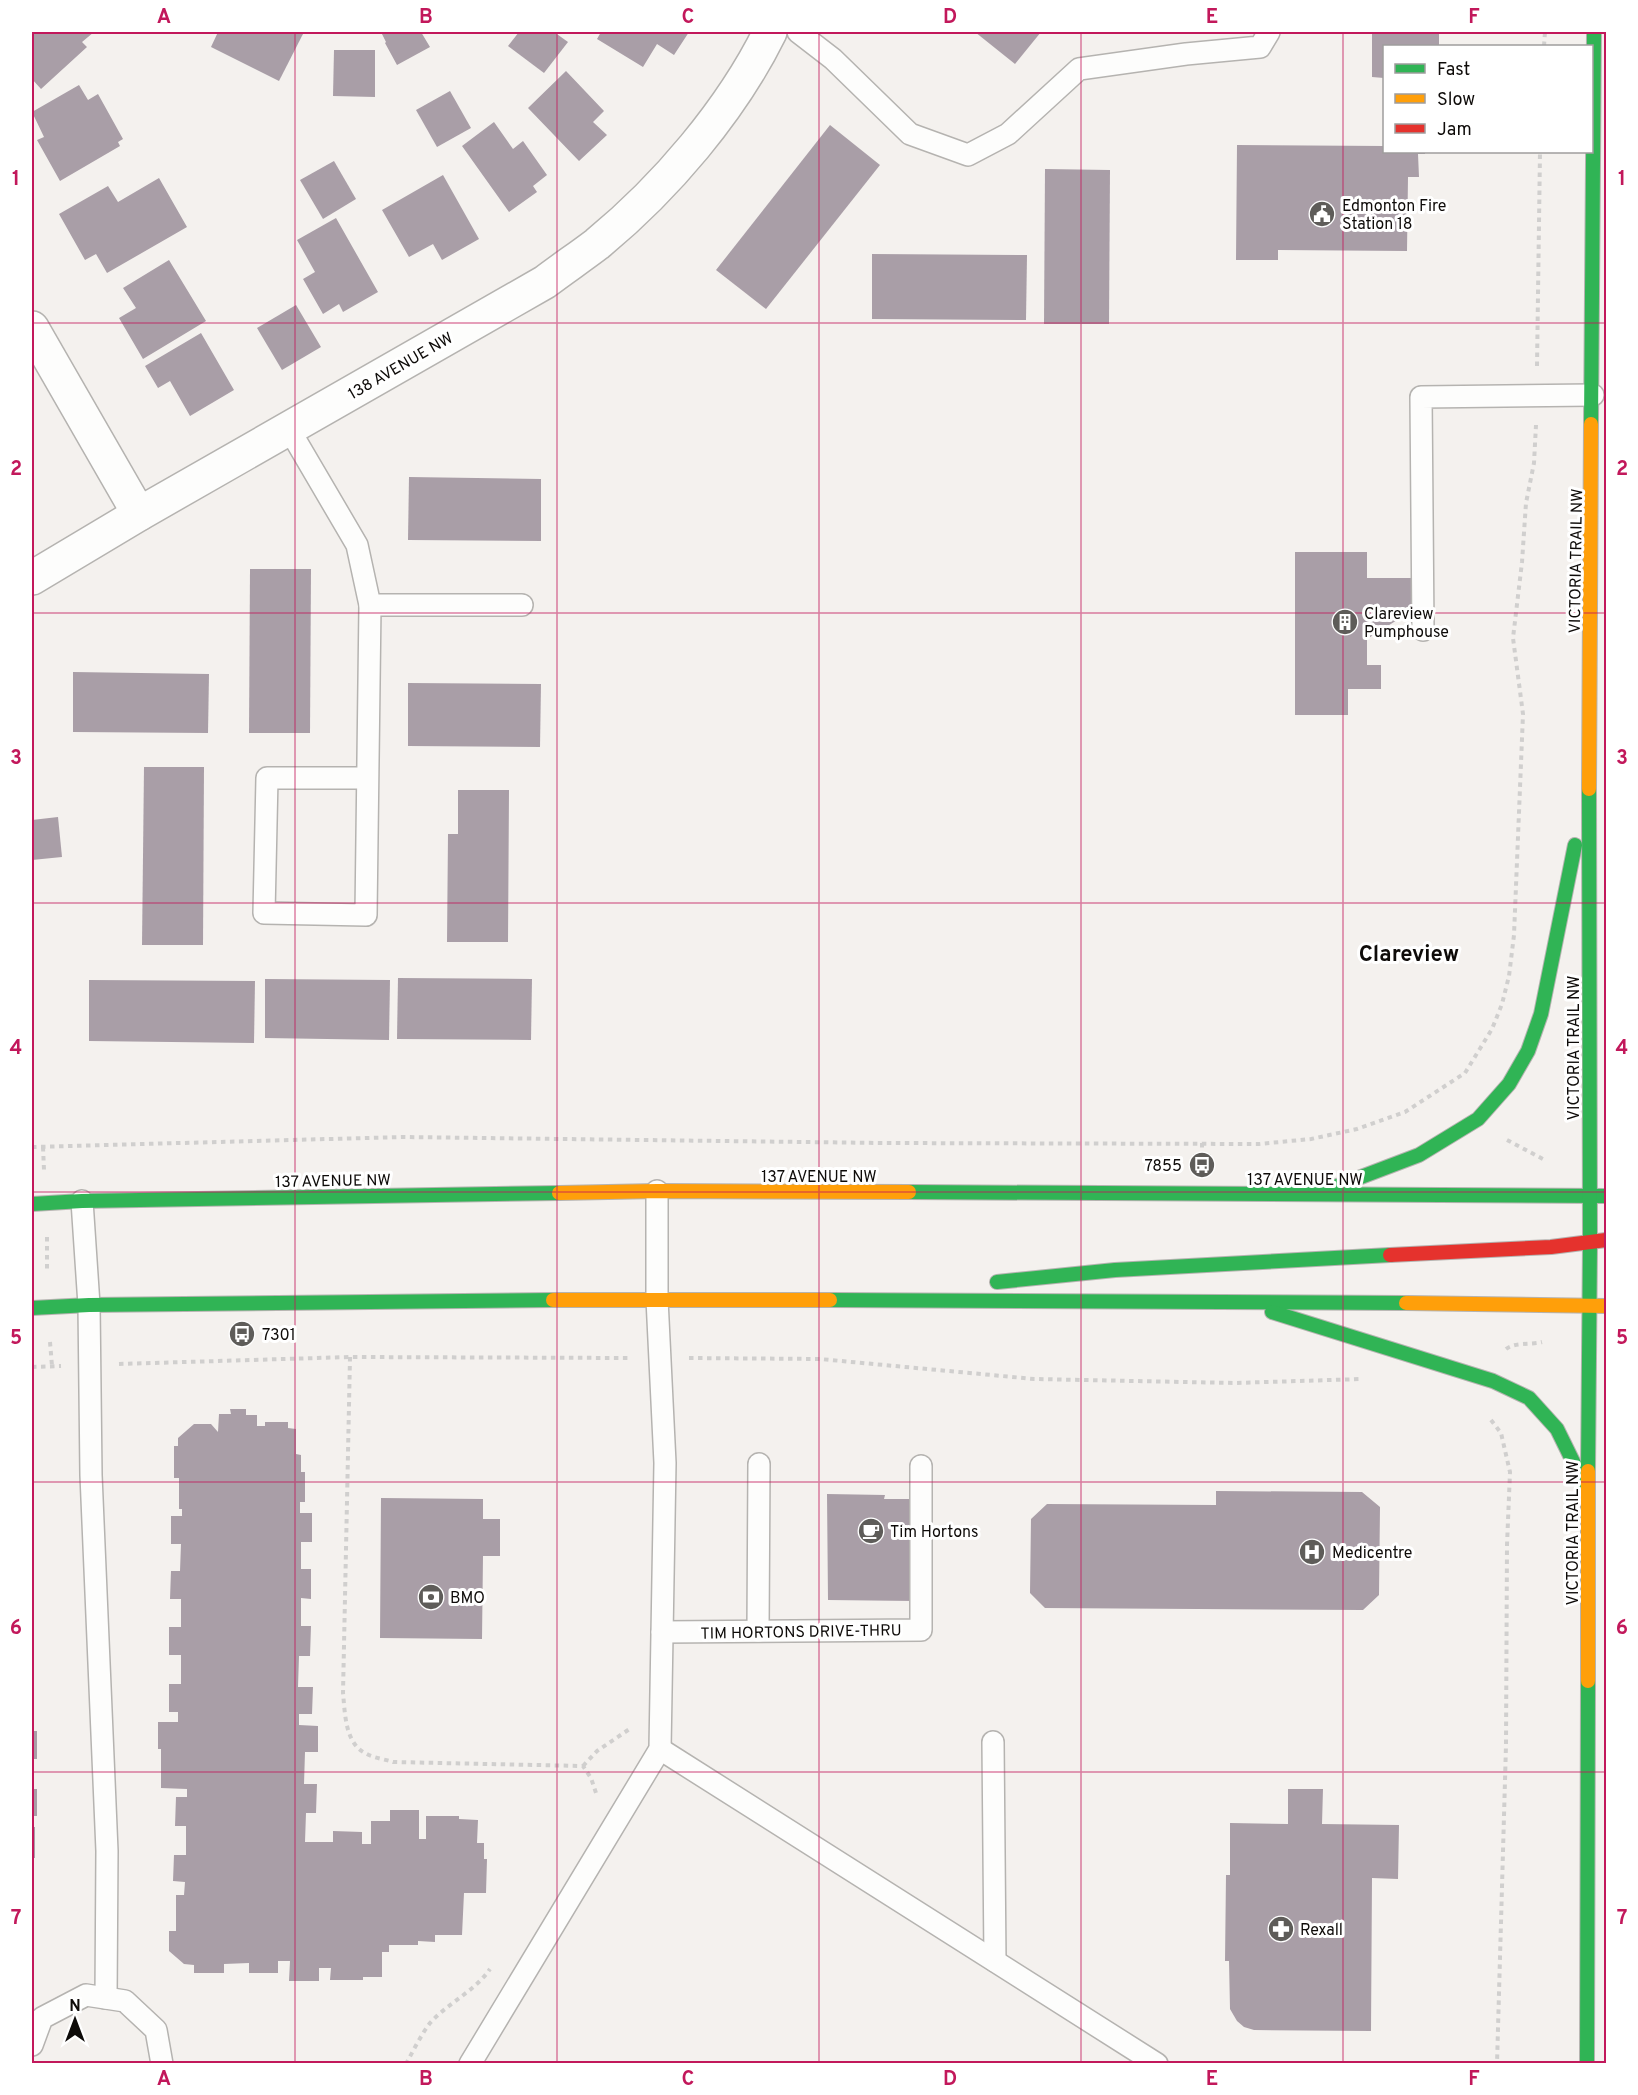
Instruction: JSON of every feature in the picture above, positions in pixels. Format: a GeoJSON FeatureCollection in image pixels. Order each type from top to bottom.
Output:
{"type":"FeatureCollection","features":[{"type":"Feature","properties":{"kind":"main road","name":"VICTORIA TRAIL NW"},"geometry":{"type":"LineString","coordinates":[[1587,2064],[1589,776],[1594,32]]}},
{"type":"Feature","properties":{"kind":"main road"},"geometry":{"type":"LineString","coordinates":[[1309,1196],[1419,1155],[1478,1119],[1509,1084],[1528,1051],[1541,1014],[1589,776]]}},
{"type":"Feature","properties":{"kind":"main road","name":"137 AVENUE NW"},"geometry":{"type":"LineString","coordinates":[[32,1204],[82,1201],[657,1191],[1606,1196]]}},
{"type":"Feature","properties":{"kind":"main road"},"geometry":{"type":"LineString","coordinates":[[986,1283],[1115,1270],[1539,1248],[1606,1240]]}},
{"type":"Feature","properties":{"kind":"main road"},"geometry":{"type":"LineString","coordinates":[[810,1300],[951,1286]]}},
{"type":"Feature","properties":{"kind":"main road"},"geometry":{"type":"LineString","coordinates":[[32,1308],[89,1305],[657,1299],[1238,1301],[1606,1306]]}},
{"type":"Feature","properties":{"kind":"main road"},"geometry":{"type":"LineString","coordinates":[[1238,1301],[1493,1381],[1529,1398],[1557,1429],[1588,1493]]}},
{"type":"Feature","properties":{"kind":"street","name":"138 AVENUE NW"},"geometry":{"type":"LineString","coordinates":[[32,578],[139,514],[544,282],[597,244],[648,196],[708,132],[737,90],[770,32]]}},
{"type":"Feature","properties":{"kind":"street"},"geometry":{"type":"LineString","coordinates":[[32,328],[139,514]]}},
{"type":"Feature","properties":{"kind":"lane"},"geometry":{"type":"LineString","coordinates":[[798,32],[833,59],[910,134],[968,155],[1008,134],[1079,69],[1186,54],[1260,47],[1269,32]]}},
{"type":"Feature","properties":{"kind":"lane"},"geometry":{"type":"LineString","coordinates":[[1423,630],[1420,397],[1593,394]]}},
{"type":"Feature","properties":{"kind":"lane"},"geometry":{"type":"LineString","coordinates":[[289,429],[357,545],[370,605],[366,915],[264,913],[267,777],[367,777]]}},
{"type":"Feature","properties":{"kind":"lane"},"geometry":{"type":"LineString","coordinates":[[370,605],[522,605]]}},
{"type":"Feature","properties":{"kind":"lane"},"geometry":{"type":"LineString","coordinates":[[470,2064],[660,1749],[665,1463],[657,1299],[657,1191]]}},
{"type":"Feature","properties":{"kind":"lane"},"geometry":{"type":"LineString","coordinates":[[82,1201],[89,1305],[92,1475],[106,1851],[106,1998]]}},
{"type":"Feature","properties":{"kind":"lane"},"geometry":{"type":"LineString","coordinates":[[758,1631],[759,1464]]}},
{"type":"Feature","properties":{"kind":"lane","name":"TIM HORTONS DRIVE-THRU"},"geometry":{"type":"LineString","coordinates":[[662,1632],[921,1630],[921,1466]]}},
{"type":"Feature","properties":{"kind":"lane"},"geometry":{"type":"LineString","coordinates":[[993,1742],[995,1961]]}},
{"type":"Feature","properties":{"kind":"lane"},"geometry":{"type":"LineString","coordinates":[[660,1749],[1157,2064]]}},
{"type":"Feature","properties":{"kind":"lane"},"geometry":{"type":"LineString","coordinates":[[32,2044],[42,2018],[86,1995],[106,1998],[124,2001],[156,2030],[162,2064]]}},
{"type":"Feature","properties":{"kind":"path"},"geometry":{"type":"LineString","coordinates":[[32,1147],[403,1137],[883,1143],[1259,1144],[1311,1139],[1357,1129],[1405,1112],[1465,1074],[1492,1029],[1502,1004],[1509,976],[1514,935],[1523,714],[1513,638],[1529,485],[1534,463],[1540,153]]}},
{"type":"Feature","properties":{"kind":"path"},"geometry":{"type":"LineString","coordinates":[[1505,1139],[1551,1164]]}},
{"type":"Feature","properties":{"kind":"path"},"geometry":{"type":"LineString","coordinates":[[1202,1143],[1202,1165]]}},
{"type":"Feature","properties":{"kind":"path"},"geometry":{"type":"LineString","coordinates":[[43,1147],[47,1307],[52,1366]]}},
{"type":"Feature","properties":{"kind":"path"},"geometry":{"type":"LineString","coordinates":[[1504,1352],[1508,1347],[1550,1341]]}},
{"type":"Feature","properties":{"kind":"path"},"geometry":{"type":"LineString","coordinates":[[350,1357],[343,1693],[346,1718],[357,1748],[366,1754],[393,1762],[583,1766],[597,1751],[622,1733],[644,1721],[661,1717]]}},
{"type":"Feature","properties":{"kind":"path"},"geometry":{"type":"LineString","coordinates":[[32,1367],[350,1357],[820,1359],[1034,1378],[1235,1383],[1368,1378]]}},
{"type":"Feature","properties":{"kind":"path"},"geometry":{"type":"LineString","coordinates":[[1488,1416],[1501,1433],[1510,1472],[1507,1545],[1506,1745],[1497,2064]]}},
{"type":"Feature","properties":{"kind":"path"},"geometry":{"type":"LineString","coordinates":[[583,1766],[591,1778],[598,1798]]}},
{"type":"Feature","properties":{"kind":"path"},"geometry":{"type":"LineString","coordinates":[[405,2064],[430,2024],[483,1980],[496,1960]]}},
{"type":"Feature","properties":{"kind":"building"},"geometry":{"type":"Polygon","coordinates":[[[32,32],[94,32],[82,42],[87,47],[41,89],[32,79],[32,32]]]}},
{"type":"Feature","properties":{"kind":"building"},"geometry":{"type":"Polygon","coordinates":[[[218,32],[304,32],[279,81],[211,47],[218,32]]]}},
{"type":"Feature","properties":{"kind":"building"},"geometry":{"type":"Polygon","coordinates":[[[381,32],[421,32],[430,47],[397,65],[381,32]]]}},
{"type":"Feature","properties":{"kind":"building"},"geometry":{"type":"Polygon","coordinates":[[[519,32],[554,32],[568,42],[544,73],[508,46],[519,32]]]}},
{"type":"Feature","properties":{"kind":"building"},"geometry":{"type":"Polygon","coordinates":[[[601,32],[689,32],[674,55],[657,44],[643,67],[597,39],[601,32]]]}},
{"type":"Feature","properties":{"kind":"building"},"geometry":{"type":"Polygon","coordinates":[[[975,32],[1041,32],[1015,64],[975,32]]]}},
{"type":"Feature","properties":{"kind":"building"},"geometry":{"type":"Polygon","coordinates":[[[1372,32],[1439,32],[1439,45],[1383,45],[1383,78],[1372,77],[1372,32]]]}},
{"type":"Feature","properties":{"kind":"building"},"geometry":{"type":"Polygon","coordinates":[[[334,50],[375,50],[375,97],[333,96],[334,50]]]}},
{"type":"Feature","properties":{"kind":"building"},"geometry":{"type":"Polygon","coordinates":[[[566,71],[604,111],[593,122],[607,135],[579,161],[528,108],[566,71]]]}},
{"type":"Feature","properties":{"kind":"building"},"geometry":{"type":"Polygon","coordinates":[[[79,85],[88,100],[98,94],[123,139],[118,142],[120,146],[60,181],[37,140],[44,137],[32,112],[79,85]]]}},
{"type":"Feature","properties":{"kind":"building"},"geometry":{"type":"Polygon","coordinates":[[[450,91],[471,128],[437,147],[416,110],[450,91]]]}},
{"type":"Feature","properties":{"kind":"building"},"geometry":{"type":"Polygon","coordinates":[[[494,122],[513,149],[523,141],[547,175],[533,186],[537,192],[509,212],[462,146],[494,122]]]}},
{"type":"Feature","properties":{"kind":"building"},"geometry":{"type":"Polygon","coordinates":[[[830,125],[880,165],[766,309],[716,270],[830,125]]]}},
{"type":"Feature","properties":{"kind":"building","name":"Edmonton Fire Station 18"},"geometry":{"type":"Polygon","coordinates":[[[1237,145],[1383,146],[1383,153],[1425,153],[1418,154],[1419,177],[1408,177],[1407,251],[1278,250],[1278,260],[1236,260],[1237,145]]]}},
{"type":"Feature","properties":{"kind":"building"},"geometry":{"type":"Polygon","coordinates":[[[334,161],[356,199],[323,219],[300,180],[334,161]]]}},
{"type":"Feature","properties":{"kind":"building"},"geometry":{"type":"Polygon","coordinates":[[[1045,169],[1110,170],[1109,324],[1044,324],[1045,169]]]}},
{"type":"Feature","properties":{"kind":"building"},"geometry":{"type":"Polygon","coordinates":[[[443,175],[479,239],[442,260],[433,244],[409,257],[382,210],[443,175]]]}},
{"type":"Feature","properties":{"kind":"building"},"geometry":{"type":"Polygon","coordinates":[[[159,178],[187,227],[107,273],[96,254],[85,260],[59,214],[108,186],[118,202],[159,178]]]}},
{"type":"Feature","properties":{"kind":"building"},"geometry":{"type":"Polygon","coordinates":[[[336,218],[378,292],[343,312],[339,304],[323,314],[303,279],[315,272],[297,240],[336,218]]]}},
{"type":"Feature","properties":{"kind":"building"},"geometry":{"type":"Polygon","coordinates":[[[872,254],[1027,255],[1026,320],[872,319],[872,254]]]}},
{"type":"Feature","properties":{"kind":"building"},"geometry":{"type":"Polygon","coordinates":[[[169,260],[206,321],[143,359],[119,318],[136,308],[123,288],[169,260]]]}},
{"type":"Feature","properties":{"kind":"building"},"geometry":{"type":"Polygon","coordinates":[[[296,305],[321,347],[282,370],[257,328],[296,305]]]}},
{"type":"Feature","properties":{"kind":"building"},"geometry":{"type":"Polygon","coordinates":[[[201,333],[234,390],[190,416],[170,381],[158,388],[145,366],[201,333]]]}},
{"type":"Feature","properties":{"kind":"building"},"geometry":{"type":"Polygon","coordinates":[[[409,477],[541,479],[541,541],[408,540],[409,477]]]}},
{"type":"Feature","properties":{"kind":"building","name":"Clareview Pumphouse"},"geometry":{"type":"Polygon","coordinates":[[[1295,552],[1367,552],[1367,578],[1421,578],[1421,605],[1367,639],[1367,665],[1381,665],[1381,689],[1348,689],[1348,715],[1295,715],[1295,552]]]}},
{"type":"Feature","properties":{"kind":"building"},"geometry":{"type":"Polygon","coordinates":[[[250,569],[311,569],[310,733],[249,733],[250,569]]]}},
{"type":"Feature","properties":{"kind":"building"},"geometry":{"type":"Polygon","coordinates":[[[73,672],[209,674],[208,733],[73,732],[73,672]]]}},
{"type":"Feature","properties":{"kind":"building"},"geometry":{"type":"Polygon","coordinates":[[[408,683],[541,684],[540,747],[408,746],[408,683]]]}},
{"type":"Feature","properties":{"kind":"building"},"geometry":{"type":"Polygon","coordinates":[[[144,767],[204,767],[203,945],[142,945],[144,767]]]}},
{"type":"Feature","properties":{"kind":"building"},"geometry":{"type":"Polygon","coordinates":[[[458,790],[509,790],[508,942],[447,942],[448,834],[458,834],[458,790]]]}},
{"type":"Feature","properties":{"kind":"building"},"geometry":{"type":"Polygon","coordinates":[[[58,817],[62,857],[32,860],[32,820],[58,817]]]}},
{"type":"Feature","properties":{"kind":"building"},"geometry":{"type":"Polygon","coordinates":[[[398,978],[532,979],[531,1040],[397,1039],[398,978]]]}},
{"type":"Feature","properties":{"kind":"building"},"geometry":{"type":"Polygon","coordinates":[[[265,979],[390,980],[389,1040],[265,1038],[265,979]]]}},
{"type":"Feature","properties":{"kind":"building"},"geometry":{"type":"Polygon","coordinates":[[[89,980],[255,981],[254,1043],[89,1041],[89,980]]]}},
{"type":"Feature","properties":{"kind":"building"},"geometry":{"type":"Polygon","coordinates":[[[230,1409],[246,1409],[246,1415],[257,1415],[257,1426],[265,1426],[265,1422],[288,1422],[288,1428],[296,1429],[296,1454],[301,1455],[301,1472],[305,1472],[305,1502],[300,1502],[300,1513],[312,1513],[312,1542],[301,1542],[301,1569],[311,1569],[311,1599],[301,1598],[301,1626],[311,1626],[310,1656],[299,1656],[298,1687],[313,1687],[312,1714],[299,1714],[299,1725],[318,1726],[318,1752],[305,1752],[304,1784],[317,1784],[316,1813],[306,1813],[305,1842],[333,1842],[333,1831],[362,1832],[362,1844],[371,1844],[371,1821],[390,1821],[390,1810],[419,1810],[419,1839],[426,1839],[426,1816],[459,1816],[459,1819],[478,1820],[477,1843],[484,1843],[484,1859],[487,1859],[486,1893],[464,1893],[462,1935],[435,1935],[435,1942],[418,1941],[418,1945],[389,1945],[389,1952],[382,1952],[382,1977],[363,1977],[363,1980],[330,1980],[331,1968],[319,1968],[319,1981],[289,1981],[290,1961],[278,1961],[278,1973],[249,1973],[249,1963],[224,1964],[224,1973],[194,1973],[194,1965],[184,1964],[169,1951],[169,1931],[176,1931],[176,1895],[184,1895],[185,1882],[173,1881],[174,1855],[186,1855],[186,1826],[175,1826],[176,1797],[187,1797],[187,1789],[161,1788],[161,1749],[158,1749],[158,1722],[178,1722],[178,1712],[169,1712],[169,1684],[181,1684],[181,1655],[169,1655],[169,1627],[181,1627],[181,1599],[170,1599],[171,1571],[180,1571],[181,1544],[171,1544],[171,1516],[182,1516],[182,1509],[179,1509],[179,1478],[174,1478],[174,1446],[178,1446],[178,1438],[194,1424],[211,1424],[218,1432],[219,1414],[231,1414],[230,1409]]]}},
{"type":"Feature","properties":{"kind":"building"},"geometry":{"type":"Polygon","coordinates":[[[1216,1491],[1362,1492],[1380,1507],[1379,1595],[1363,1610],[1045,1608],[1030,1593],[1031,1519],[1047,1504],[1216,1505],[1216,1491]]]}},
{"type":"Feature","properties":{"kind":"building","name":"Tim Hortons"},"geometry":{"type":"Polygon","coordinates":[[[827,1494],[885,1495],[884,1499],[915,1499],[914,1601],[828,1600],[827,1494]]]}},
{"type":"Feature","properties":{"kind":"building","name":"BMO"},"geometry":{"type":"Polygon","coordinates":[[[381,1498],[483,1499],[483,1519],[500,1519],[500,1556],[483,1556],[482,1639],[380,1638],[381,1498]]]}},
{"type":"Feature","properties":{"kind":"building"},"geometry":{"type":"Polygon","coordinates":[[[32,1731],[37,1731],[37,1759],[32,1759],[32,1731]]]}},
{"type":"Feature","properties":{"kind":"building"},"geometry":{"type":"Polygon","coordinates":[[[32,1789],[37,1789],[37,1816],[32,1816],[32,1789]]]}},
{"type":"Feature","properties":{"kind":"building"},"geometry":{"type":"Polygon","coordinates":[[[1288,1789],[1323,1789],[1322,1824],[1399,1825],[1398,1879],[1372,1878],[1371,2031],[1254,2030],[1244,2027],[1237,2021],[1230,2009],[1229,1961],[1225,1961],[1226,1875],[1230,1875],[1230,1823],[1288,1824],[1288,1789]]]}},
{"type":"Feature","properties":{"kind":"building"},"geometry":{"type":"Polygon","coordinates":[[[32,1827],[35,1827],[35,1858],[32,1858],[32,1827]]]}},
{"type":"Feature","properties":{"kind":"traffic: fast"},"geometry":{"type":"LineString","coordinates":[[1591,424],[1594,32]]}},
{"type":"Feature","properties":{"kind":"traffic: fast"},"geometry":{"type":"LineString","coordinates":[[1588,1471],[1589,789]]}},
{"type":"Feature","properties":{"kind":"traffic: fast"},"geometry":{"type":"LineString","coordinates":[[1332,1188],[1419,1155],[1478,1119],[1509,1084],[1528,1051],[1541,1014],[1575,845]]}},
{"type":"Feature","properties":{"kind":"traffic: fast"},"geometry":{"type":"LineString","coordinates":[[909,1192],[1606,1196]]}},
{"type":"Feature","properties":{"kind":"traffic: fast"},"geometry":{"type":"LineString","coordinates":[[32,1204],[82,1201],[559,1193]]}},
{"type":"Feature","properties":{"kind":"traffic: fast"},"geometry":{"type":"LineString","coordinates":[[997,1282],[1115,1270],[1390,1255]]}},
{"type":"Feature","properties":{"kind":"traffic: fast"},"geometry":{"type":"LineString","coordinates":[[32,1308],[89,1305],[553,1300]]}},
{"type":"Feature","properties":{"kind":"traffic: fast"},"geometry":{"type":"LineString","coordinates":[[830,1300],[1406,1303]]}},
{"type":"Feature","properties":{"kind":"traffic: fast"},"geometry":{"type":"LineString","coordinates":[[1272,1312],[1493,1381],[1529,1398],[1557,1429],[1585,1486]]}},
{"type":"Feature","properties":{"kind":"traffic: fast"},"geometry":{"type":"LineString","coordinates":[[1587,2064],[1588,1681]]}},
{"type":"Feature","properties":{"kind":"traffic: slow"},"geometry":{"type":"LineString","coordinates":[[1589,789],[1591,424]]}},
{"type":"Feature","properties":{"kind":"traffic: slow"},"geometry":{"type":"LineString","coordinates":[[559,1193],[909,1192]]}},
{"type":"Feature","properties":{"kind":"traffic: slow"},"geometry":{"type":"LineString","coordinates":[[553,1300],[830,1300]]}},
{"type":"Feature","properties":{"kind":"traffic: slow"},"geometry":{"type":"LineString","coordinates":[[1406,1303],[1606,1306]]}},
{"type":"Feature","properties":{"kind":"traffic: slow"},"geometry":{"type":"LineString","coordinates":[[1588,1471],[1588,1681]]}},
{"type":"Feature","properties":{"kind":"traffic: jam"},"geometry":{"type":"LineString","coordinates":[[1390,1255],[1551,1247],[1606,1240]]}},
{"type":"Feature","properties":{"kind":"place","name":"Edmonton Fire Station 18"},"geometry":{"type":"Point","coordinates":[1322,214]}},
{"type":"Feature","properties":{"kind":"place","name":"Clareview Pumphouse"},"geometry":{"type":"Point","coordinates":[1345,622]}},
{"type":"Feature","properties":{"kind":"place","name":"7855"},"geometry":{"type":"Point","coordinates":[1202,1165]}},
{"type":"Feature","properties":{"kind":"place","name":"7301"},"geometry":{"type":"Point","coordinates":[242,1334]}},
{"type":"Feature","properties":{"kind":"place","name":"Tim Hortons"},"geometry":{"type":"Point","coordinates":[871,1531]}},
{"type":"Feature","properties":{"kind":"place","name":"Medicentre"},"geometry":{"type":"Point","coordinates":[1312,1552]}},
{"type":"Feature","properties":{"kind":"place","name":"BMO"},"geometry":{"type":"Point","coordinates":[431,1597]}},
{"type":"Feature","properties":{"kind":"place","name":"Rexall"},"geometry":{"type":"Point","coordinates":[1281,1929]}},
{"type":"Feature","properties":{"kind":"district","name":"Clareview"},"geometry":{"type":"Point","coordinates":[1409,953]}}]}
